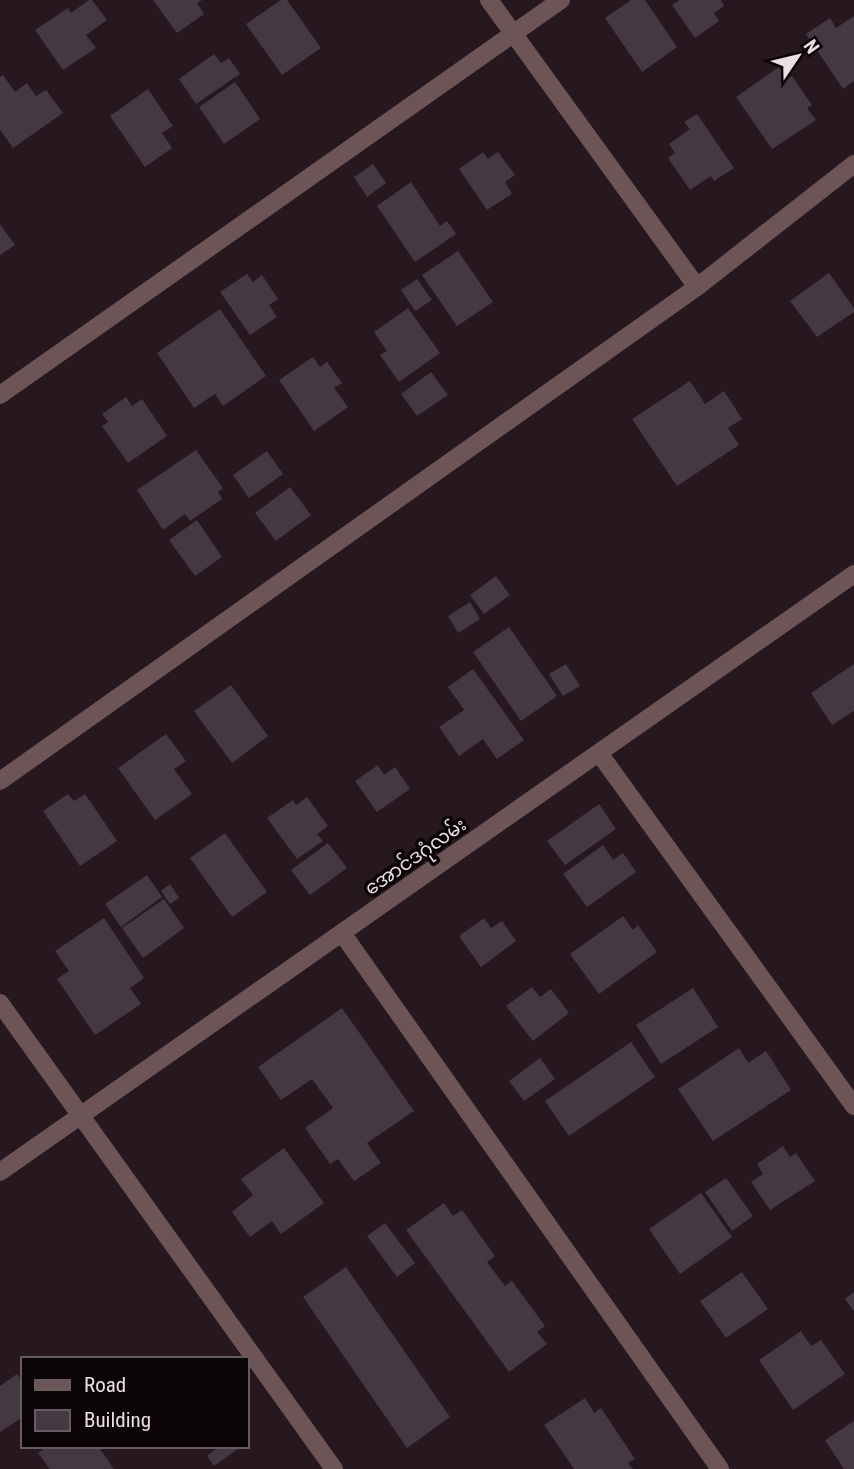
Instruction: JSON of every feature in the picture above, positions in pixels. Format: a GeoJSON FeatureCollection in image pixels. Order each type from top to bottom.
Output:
{"type":"FeatureCollection","features":[{"type":"Feature","properties":{"kind":"street"},"geometry":{"type":"LineString","coordinates":[[489,0],[697,287]]}},
{"type":"Feature","properties":{"kind":"street"},"geometry":{"type":"LineString","coordinates":[[0,395],[561,0]]}},
{"type":"Feature","properties":{"kind":"street"},"geometry":{"type":"LineString","coordinates":[[0,781],[697,287],[854,163]]}},
{"type":"Feature","properties":{"kind":"street","name":"အောင်ဒဂုံလမ်း"},"geometry":{"type":"LineString","coordinates":[[0,1172],[854,575]]}},
{"type":"Feature","properties":{"kind":"street"},"geometry":{"type":"LineString","coordinates":[[599,753],[854,1106]]}},
{"type":"Feature","properties":{"kind":"street"},"geometry":{"type":"LineString","coordinates":[[342,933],[720,1469]]}},
{"type":"Feature","properties":{"kind":"street"},"geometry":{"type":"LineString","coordinates":[[0,1003],[334,1469]]}},
{"type":"Feature","properties":{"kind":"building"},"geometry":{"type":"Polygon","coordinates":[[[92,0],[107,20],[86,35],[96,48],[63,70],[35,30],[68,8],[71,13],[92,0]]]}},
{"type":"Feature","properties":{"kind":"building"},"geometry":{"type":"Polygon","coordinates":[[[153,0],[202,0],[197,3],[204,14],[177,33],[153,0]]]}},
{"type":"Feature","properties":{"kind":"building"},"geometry":{"type":"Polygon","coordinates":[[[281,0],[287,0],[321,48],[282,75],[246,24],[281,0]]]}},
{"type":"Feature","properties":{"kind":"building"},"geometry":{"type":"Polygon","coordinates":[[[631,0],[645,0],[677,47],[642,72],[605,18],[631,0]]]}},
{"type":"Feature","properties":{"kind":"building"},"geometry":{"type":"Polygon","coordinates":[[[680,0],[721,0],[724,6],[714,13],[719,21],[695,38],[672,5],[680,0]]]}},
{"type":"Feature","properties":{"kind":"building"},"geometry":{"type":"Polygon","coordinates":[[[854,16],[854,81],[843,89],[806,34],[830,18],[836,28],[854,16]]]}},
{"type":"Feature","properties":{"kind":"building"},"geometry":{"type":"Polygon","coordinates":[[[214,54],[221,63],[229,58],[240,74],[196,104],[179,79],[214,54]]]}},
{"type":"Feature","properties":{"kind":"building"},"geometry":{"type":"Polygon","coordinates":[[[779,67],[788,79],[792,76],[812,105],[807,108],[816,120],[772,149],[736,97],[779,67]]]}},
{"type":"Feature","properties":{"kind":"building"},"geometry":{"type":"Polygon","coordinates":[[[3,75],[15,92],[27,83],[36,96],[46,90],[63,113],[13,148],[0,130],[0,77],[3,75]]]}},
{"type":"Feature","properties":{"kind":"building"},"geometry":{"type":"Polygon","coordinates":[[[235,82],[260,119],[224,144],[199,107],[235,82]]]}},
{"type":"Feature","properties":{"kind":"building"},"geometry":{"type":"Polygon","coordinates":[[[148,89],[173,126],[162,133],[172,148],[145,167],[110,116],[148,89]]]}},
{"type":"Feature","properties":{"kind":"building"},"geometry":{"type":"Polygon","coordinates":[[[697,114],[734,168],[714,181],[711,176],[690,190],[668,158],[675,153],[669,144],[690,129],[684,122],[697,114]]]}},
{"type":"Feature","properties":{"kind":"building"},"geometry":{"type":"Polygon","coordinates":[[[483,152],[488,159],[498,152],[515,175],[505,182],[512,194],[487,210],[459,169],[483,152]]]}},
{"type":"Feature","properties":{"kind":"building"},"geometry":{"type":"Polygon","coordinates":[[[373,164],[386,183],[367,197],[354,177],[373,164]]]}},
{"type":"Feature","properties":{"kind":"building"},"geometry":{"type":"Polygon","coordinates":[[[411,182],[440,226],[447,221],[456,234],[415,262],[377,206],[411,182]]]}},
{"type":"Feature","properties":{"kind":"building"},"geometry":{"type":"Polygon","coordinates":[[[0,224],[15,245],[0,255],[0,224]]]}},
{"type":"Feature","properties":{"kind":"building"},"geometry":{"type":"Polygon","coordinates":[[[458,251],[493,302],[457,326],[422,275],[458,251]]]}},
{"type":"Feature","properties":{"kind":"building"},"geometry":{"type":"Polygon","coordinates":[[[829,273],[854,308],[854,312],[817,337],[790,301],[829,273]]]}},
{"type":"Feature","properties":{"kind":"building"},"geometry":{"type":"Polygon","coordinates":[[[247,274],[253,282],[262,275],[278,299],[269,305],[277,317],[250,335],[220,292],[247,274]]]}},
{"type":"Feature","properties":{"kind":"building"},"geometry":{"type":"Polygon","coordinates":[[[417,279],[432,300],[415,311],[401,290],[417,279]]]}},
{"type":"Feature","properties":{"kind":"building"},"geometry":{"type":"Polygon","coordinates":[[[408,308],[440,353],[399,382],[380,355],[387,351],[374,332],[408,308]]]}},
{"type":"Feature","properties":{"kind":"building"},"geometry":{"type":"Polygon","coordinates":[[[220,309],[266,376],[223,406],[215,394],[194,408],[157,353],[220,309]]]}},
{"type":"Feature","properties":{"kind":"building"},"geometry":{"type":"Polygon","coordinates":[[[313,357],[320,367],[327,362],[342,383],[334,388],[348,407],[314,431],[279,380],[313,357]]]}},
{"type":"Feature","properties":{"kind":"building"},"geometry":{"type":"Polygon","coordinates":[[[431,372],[448,395],[417,416],[401,394],[431,372]]]}},
{"type":"Feature","properties":{"kind":"building"},"geometry":{"type":"Polygon","coordinates":[[[690,381],[705,404],[724,391],[742,419],[728,428],[739,445],[677,486],[632,419],[690,381]]]}},
{"type":"Feature","properties":{"kind":"building"},"geometry":{"type":"Polygon","coordinates":[[[126,397],[132,406],[142,399],[167,436],[128,463],[102,426],[108,422],[102,414],[126,397]]]}},
{"type":"Feature","properties":{"kind":"building"},"geometry":{"type":"Polygon","coordinates":[[[196,450],[223,488],[218,492],[222,499],[190,521],[185,514],[163,530],[137,490],[196,450]]]}},
{"type":"Feature","properties":{"kind":"building"},"geometry":{"type":"Polygon","coordinates":[[[267,451],[283,474],[249,498],[233,475],[267,451]]]}},
{"type":"Feature","properties":{"kind":"building"},"geometry":{"type":"Polygon","coordinates":[[[290,487],[311,515],[276,541],[255,513],[290,487]]]}},
{"type":"Feature","properties":{"kind":"building"},"geometry":{"type":"Polygon","coordinates":[[[197,520],[222,557],[195,576],[169,540],[197,520]]]}},
{"type":"Feature","properties":{"kind":"building"},"geometry":{"type":"Polygon","coordinates":[[[496,576],[510,595],[484,614],[470,595],[496,576]]]}},
{"type":"Feature","properties":{"kind":"building"},"geometry":{"type":"Polygon","coordinates":[[[470,602],[480,619],[458,633],[448,616],[470,602]]]}},
{"type":"Feature","properties":{"kind":"building"},"geometry":{"type":"Polygon","coordinates":[[[509,627],[557,696],[521,721],[473,652],[509,627]]]}},
{"type":"Feature","properties":{"kind":"building"},"geometry":{"type":"Polygon","coordinates":[[[566,664],[580,686],[563,696],[549,674],[566,664]]]}},
{"type":"Feature","properties":{"kind":"building"},"geometry":{"type":"Polygon","coordinates":[[[854,664],[854,711],[832,725],[811,693],[854,664]]]}},
{"type":"Feature","properties":{"kind":"building"},"geometry":{"type":"Polygon","coordinates":[[[473,669],[524,740],[497,759],[483,739],[459,756],[439,727],[464,710],[448,687],[473,669]]]}},
{"type":"Feature","properties":{"kind":"building"},"geometry":{"type":"Polygon","coordinates":[[[231,685],[268,736],[232,763],[194,711],[231,685]]]}},
{"type":"Feature","properties":{"kind":"building"},"geometry":{"type":"Polygon","coordinates":[[[166,734],[186,761],[174,769],[192,794],[155,820],[118,768],[166,734]]]}},
{"type":"Feature","properties":{"kind":"building"},"geometry":{"type":"Polygon","coordinates":[[[378,765],[384,775],[395,767],[410,789],[377,812],[355,781],[378,765]]]}},
{"type":"Feature","properties":{"kind":"building"},"geometry":{"type":"Polygon","coordinates":[[[68,794],[74,801],[85,794],[117,841],[80,866],[43,811],[68,794]]]}},
{"type":"Feature","properties":{"kind":"building"},"geometry":{"type":"Polygon","coordinates":[[[307,797],[328,826],[317,834],[323,841],[297,859],[267,818],[293,800],[296,805],[307,797]]]}},
{"type":"Feature","properties":{"kind":"building"},"geometry":{"type":"Polygon","coordinates":[[[599,804],[616,829],[565,865],[547,841],[599,804]]]}},
{"type":"Feature","properties":{"kind":"building"},"geometry":{"type":"Polygon","coordinates":[[[225,833],[267,892],[232,917],[190,858],[225,833]]]}},
{"type":"Feature","properties":{"kind":"building"},"geometry":{"type":"Polygon","coordinates":[[[328,843],[347,868],[310,895],[291,870],[328,843]]]}},
{"type":"Feature","properties":{"kind":"building"},"geometry":{"type":"Polygon","coordinates":[[[603,845],[613,860],[623,853],[636,872],[587,907],[563,874],[603,845]]]}},
{"type":"Feature","properties":{"kind":"building"},"geometry":{"type":"Polygon","coordinates":[[[147,875],[162,897],[121,927],[105,904],[147,875]]]}},
{"type":"Feature","properties":{"kind":"building"},"geometry":{"type":"Polygon","coordinates":[[[170,884],[179,898],[170,904],[161,891],[170,884]]]}},
{"type":"Feature","properties":{"kind":"building"},"geometry":{"type":"Polygon","coordinates":[[[164,899],[184,928],[143,958],[122,928],[164,899]]]}},
{"type":"Feature","properties":{"kind":"building"},"geometry":{"type":"Polygon","coordinates":[[[623,916],[633,930],[638,925],[657,952],[599,994],[570,954],[623,916]]]}},
{"type":"Feature","properties":{"kind":"building"},"geometry":{"type":"Polygon","coordinates":[[[104,918],[144,978],[130,988],[141,1004],[95,1035],[57,979],[69,971],[55,951],[104,918]]]}},
{"type":"Feature","properties":{"kind":"building"},"geometry":{"type":"Polygon","coordinates":[[[484,918],[491,928],[502,921],[516,941],[481,967],[459,936],[484,918]]]}},
{"type":"Feature","properties":{"kind":"building"},"geometry":{"type":"Polygon","coordinates":[[[532,987],[540,997],[551,989],[569,1013],[533,1041],[506,1006],[532,987]]]}},
{"type":"Feature","properties":{"kind":"building"},"geometry":{"type":"Polygon","coordinates":[[[693,988],[718,1027],[661,1064],[636,1025],[693,988]]]}},
{"type":"Feature","properties":{"kind":"building"},"geometry":{"type":"Polygon","coordinates":[[[342,1008],[414,1111],[367,1143],[381,1163],[354,1181],[338,1159],[330,1164],[305,1128],[333,1108],[312,1079],[281,1100],[258,1067],[342,1008]]]}},
{"type":"Feature","properties":{"kind":"building"},"geometry":{"type":"Polygon","coordinates":[[[631,1042],[655,1077],[569,1136],[545,1101],[631,1042]]]}},
{"type":"Feature","properties":{"kind":"building"},"geometry":{"type":"Polygon","coordinates":[[[739,1048],[748,1063],[766,1051],[791,1090],[713,1141],[678,1089],[739,1048]]]}},
{"type":"Feature","properties":{"kind":"building"},"geometry":{"type":"Polygon","coordinates":[[[540,1058],[555,1079],[524,1101],[509,1081],[540,1058]]]}},
{"type":"Feature","properties":{"kind":"building"},"geometry":{"type":"Polygon","coordinates":[[[783,1146],[790,1157],[796,1153],[815,1181],[770,1210],[751,1182],[763,1174],[757,1164],[783,1146]]]}},
{"type":"Feature","properties":{"kind":"building"},"geometry":{"type":"Polygon","coordinates":[[[284,1148],[324,1203],[281,1234],[272,1221],[250,1237],[232,1212],[253,1195],[241,1179],[284,1148]]]}},
{"type":"Feature","properties":{"kind":"building"},"geometry":{"type":"Polygon","coordinates":[[[726,1178],[753,1216],[732,1231],[705,1192],[726,1178]]]}},
{"type":"Feature","properties":{"kind":"building"},"geometry":{"type":"Polygon","coordinates":[[[701,1193],[732,1237],[680,1274],[649,1229],[701,1193]]]}},
{"type":"Feature","properties":{"kind":"building"},"geometry":{"type":"Polygon","coordinates":[[[444,1203],[453,1216],[462,1210],[495,1256],[487,1262],[505,1286],[512,1281],[545,1326],[537,1332],[547,1344],[509,1372],[406,1230],[444,1203]]]}},
{"type":"Feature","properties":{"kind":"building"},"geometry":{"type":"Polygon","coordinates":[[[385,1223],[415,1263],[397,1277],[367,1236],[385,1223]]]}},
{"type":"Feature","properties":{"kind":"building"},"geometry":{"type":"Polygon","coordinates":[[[346,1267],[450,1417],[407,1448],[303,1297],[346,1267]]]}},
{"type":"Feature","properties":{"kind":"building"},"geometry":{"type":"Polygon","coordinates":[[[742,1272],[768,1309],[726,1338],[700,1301],[742,1272]]]}},
{"type":"Feature","properties":{"kind":"building"},"geometry":{"type":"Polygon","coordinates":[[[854,1292],[854,1311],[845,1299],[854,1292]]]}},
{"type":"Feature","properties":{"kind":"building"},"geometry":{"type":"Polygon","coordinates":[[[801,1331],[811,1346],[821,1340],[845,1374],[793,1410],[759,1360],[801,1331]]]}},
{"type":"Feature","properties":{"kind":"building"},"geometry":{"type":"Polygon","coordinates":[[[17,1374],[21,1379],[21,1418],[0,1432],[0,1386],[17,1374]]]}},
{"type":"Feature","properties":{"kind":"building"},"geometry":{"type":"Polygon","coordinates":[[[585,1398],[594,1413],[601,1408],[635,1459],[628,1463],[633,1469],[574,1469],[544,1425],[585,1398]]]}},
{"type":"Feature","properties":{"kind":"building"},"geometry":{"type":"Polygon","coordinates":[[[854,1421],[854,1469],[844,1469],[825,1440],[854,1421]]]}},
{"type":"Feature","properties":{"kind":"building"},"geometry":{"type":"Polygon","coordinates":[[[45,1448],[99,1448],[114,1469],[50,1469],[38,1453],[45,1448]]]}},
{"type":"Feature","properties":{"kind":"building"},"geometry":{"type":"Polygon","coordinates":[[[217,1448],[239,1448],[214,1466],[207,1456],[217,1448]]]}}]}
